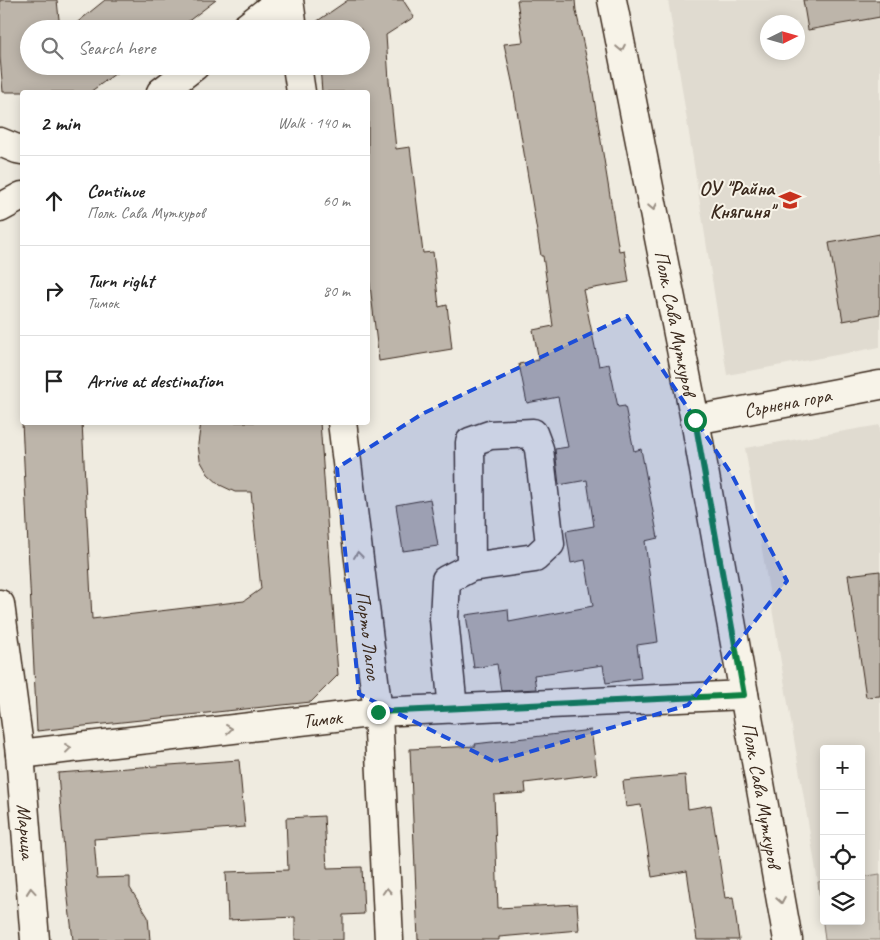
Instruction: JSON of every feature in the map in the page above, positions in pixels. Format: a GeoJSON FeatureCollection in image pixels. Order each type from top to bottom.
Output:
{"type":"FeatureCollection","features":[{"type":"Feature","properties":{"kind":"street"},"geometry":{"type":"LineString","coordinates":[[255,20],[281,0]]}},
{"type":"Feature","properties":{"kind":"street"},"geometry":{"type":"LineString","coordinates":[[289,0],[292,20]]}},
{"type":"Feature","properties":{"kind":"street","name":"Полк. Сава Муткуров"},"geometry":{"type":"LineString","coordinates":[[612,0],[695,420],[788,940]]}},
{"type":"Feature","properties":{"kind":"street"},"geometry":{"type":"LineString","coordinates":[[164,90],[183,75]]}},
{"type":"Feature","properties":{"kind":"street"},"geometry":{"type":"LineString","coordinates":[[298,75],[301,90]]}},
{"type":"Feature","properties":{"kind":"street"},"geometry":{"type":"LineString","coordinates":[[0,142],[20,150]]}},
{"type":"Feature","properties":{"kind":"street"},"geometry":{"type":"LineString","coordinates":[[0,208],[20,197]]}},
{"type":"Feature","properties":{"kind":"street","name":"Сърнена гора"},"geometry":{"type":"LineString","coordinates":[[695,420],[880,385]]}},
{"type":"Feature","properties":{"kind":"street","name":"Порто Лагос"},"geometry":{"type":"LineString","coordinates":[[342,425],[378,712],[389,940]]}},
{"type":"Feature","properties":{"kind":"street"},"geometry":{"type":"LineString","coordinates":[[453,708],[444,619],[446,580],[471,567],[535,558],[550,544],[539,449],[533,433],[490,435],[470,442],[471,567]]}},
{"type":"Feature","properties":{"kind":"street","name":"Марица"},"geometry":{"type":"LineString","coordinates":[[0,604],[20,754],[35,940]]}},
{"type":"Feature","properties":{"kind":"street","name":"Тимок"},"geometry":{"type":"LineString","coordinates":[[20,754],[378,712],[744,695]]}},
{"type":"Feature","properties":{"kind":"highlighted area"},"geometry":{"type":"Polygon","coordinates":[[[627,316],[732,475],[787,581],[688,705],[495,762],[359,694],[337,468],[422,414],[627,316]]]}},
{"type":"Feature","properties":{"kind":"shaded area","name":"ОУ \"Райна Княгиня\""},"geometry":{"type":"Polygon","coordinates":[[[668,0],[880,0],[880,347],[727,375],[668,0]]]}},
{"type":"Feature","properties":{"kind":"shaded area"},"geometry":{"type":"Polygon","coordinates":[[[880,425],[880,874],[865,876],[865,745],[820,745],[820,882],[818,882],[745,448],[880,425]]]}},
{"type":"Feature","properties":{"kind":"shaded area"},"geometry":{"type":"Polygon","coordinates":[[[880,874],[880,940],[825,940],[823,925],[865,925],[865,876],[880,874]]]}},
{"type":"Feature","properties":{"kind":"shaded area"},"geometry":{"type":"Polygon","coordinates":[[[818,882],[820,882],[820,899],[818,882]]]}},
{"type":"Feature","properties":{"kind":"building"},"geometry":{"type":"Polygon","coordinates":[[[0,0],[57,0],[59,20],[20,20],[20,75],[114,75],[93,90],[20,90],[20,92],[3,92],[0,57],[0,0]]]}},
{"type":"Feature","properties":{"kind":"building"},"geometry":{"type":"Polygon","coordinates":[[[105,0],[216,0],[190,20],[80,20],[105,0]]]}},
{"type":"Feature","properties":{"kind":"building"},"geometry":{"type":"Polygon","coordinates":[[[348,0],[403,0],[414,17],[386,35],[396,149],[410,147],[423,253],[433,252],[439,307],[447,305],[452,349],[379,361],[370,285],[370,90],[322,90],[321,75],[370,75],[370,20],[319,20],[348,0]]]}},
{"type":"Feature","properties":{"kind":"building"},"geometry":{"type":"Polygon","coordinates":[[[517,0],[575,0],[590,74],[619,251],[624,250],[629,282],[583,290],[599,366],[609,364],[618,407],[625,406],[634,451],[641,449],[658,538],[645,541],[658,642],[637,645],[641,678],[606,683],[603,665],[534,675],[536,689],[501,691],[497,664],[474,668],[466,615],[508,609],[509,622],[593,606],[585,560],[571,563],[566,531],[594,526],[587,480],[559,485],[555,449],[568,447],[558,397],[527,403],[519,364],[539,360],[533,330],[553,326],[543,256],[541,256],[513,86],[504,44],[523,42],[517,0]]]}},
{"type":"Feature","properties":{"kind":"building"},"geometry":{"type":"Polygon","coordinates":[[[803,0],[880,0],[880,17],[808,30],[803,0]]]}},
{"type":"Feature","properties":{"kind":"building"},"geometry":{"type":"Polygon","coordinates":[[[880,234],[880,314],[843,321],[829,243],[880,234]]]}},
{"type":"Feature","properties":{"kind":"building"},"geometry":{"type":"Polygon","coordinates":[[[22,425],[82,425],[92,619],[244,601],[261,589],[251,492],[235,492],[220,485],[208,474],[200,460],[198,444],[201,425],[320,425],[338,675],[311,702],[37,731],[22,425]]]}},
{"type":"Feature","properties":{"kind":"building"},"geometry":{"type":"Polygon","coordinates":[[[430,499],[438,546],[403,551],[396,505],[430,499]]]}},
{"type":"Feature","properties":{"kind":"building"},"geometry":{"type":"Polygon","coordinates":[[[880,571],[880,696],[866,697],[848,575],[880,571]]]}},
{"type":"Feature","properties":{"kind":"building"},"geometry":{"type":"Polygon","coordinates":[[[591,730],[597,774],[525,783],[526,793],[494,795],[498,908],[577,904],[579,930],[499,937],[499,940],[418,940],[410,749],[476,746],[475,744],[591,730]]]}},
{"type":"Feature","properties":{"kind":"building"},"geometry":{"type":"Polygon","coordinates":[[[239,760],[245,827],[94,839],[97,878],[130,877],[130,888],[148,917],[150,940],[73,940],[67,891],[58,773],[239,760]]]}},
{"type":"Feature","properties":{"kind":"building"},"geometry":{"type":"Polygon","coordinates":[[[685,775],[688,809],[711,805],[725,898],[733,897],[739,940],[697,940],[687,871],[652,877],[641,805],[626,807],[623,781],[685,775]]]}},
{"type":"Feature","properties":{"kind":"building"},"geometry":{"type":"Polygon","coordinates":[[[324,816],[327,868],[362,867],[364,914],[343,915],[343,940],[295,940],[295,917],[228,920],[226,872],[288,870],[286,818],[324,816]]]}},
{"type":"Feature","properties":{"kind":"place","name":"ОУ \"Райна Княгиня\""},"geometry":{"type":"Point","coordinates":[790,200]}},
{"type":"Feature","properties":{"kind":"route"},"geometry":{"type":"LineString","coordinates":[[378,712],[744,695],[695,420]]}}]}
